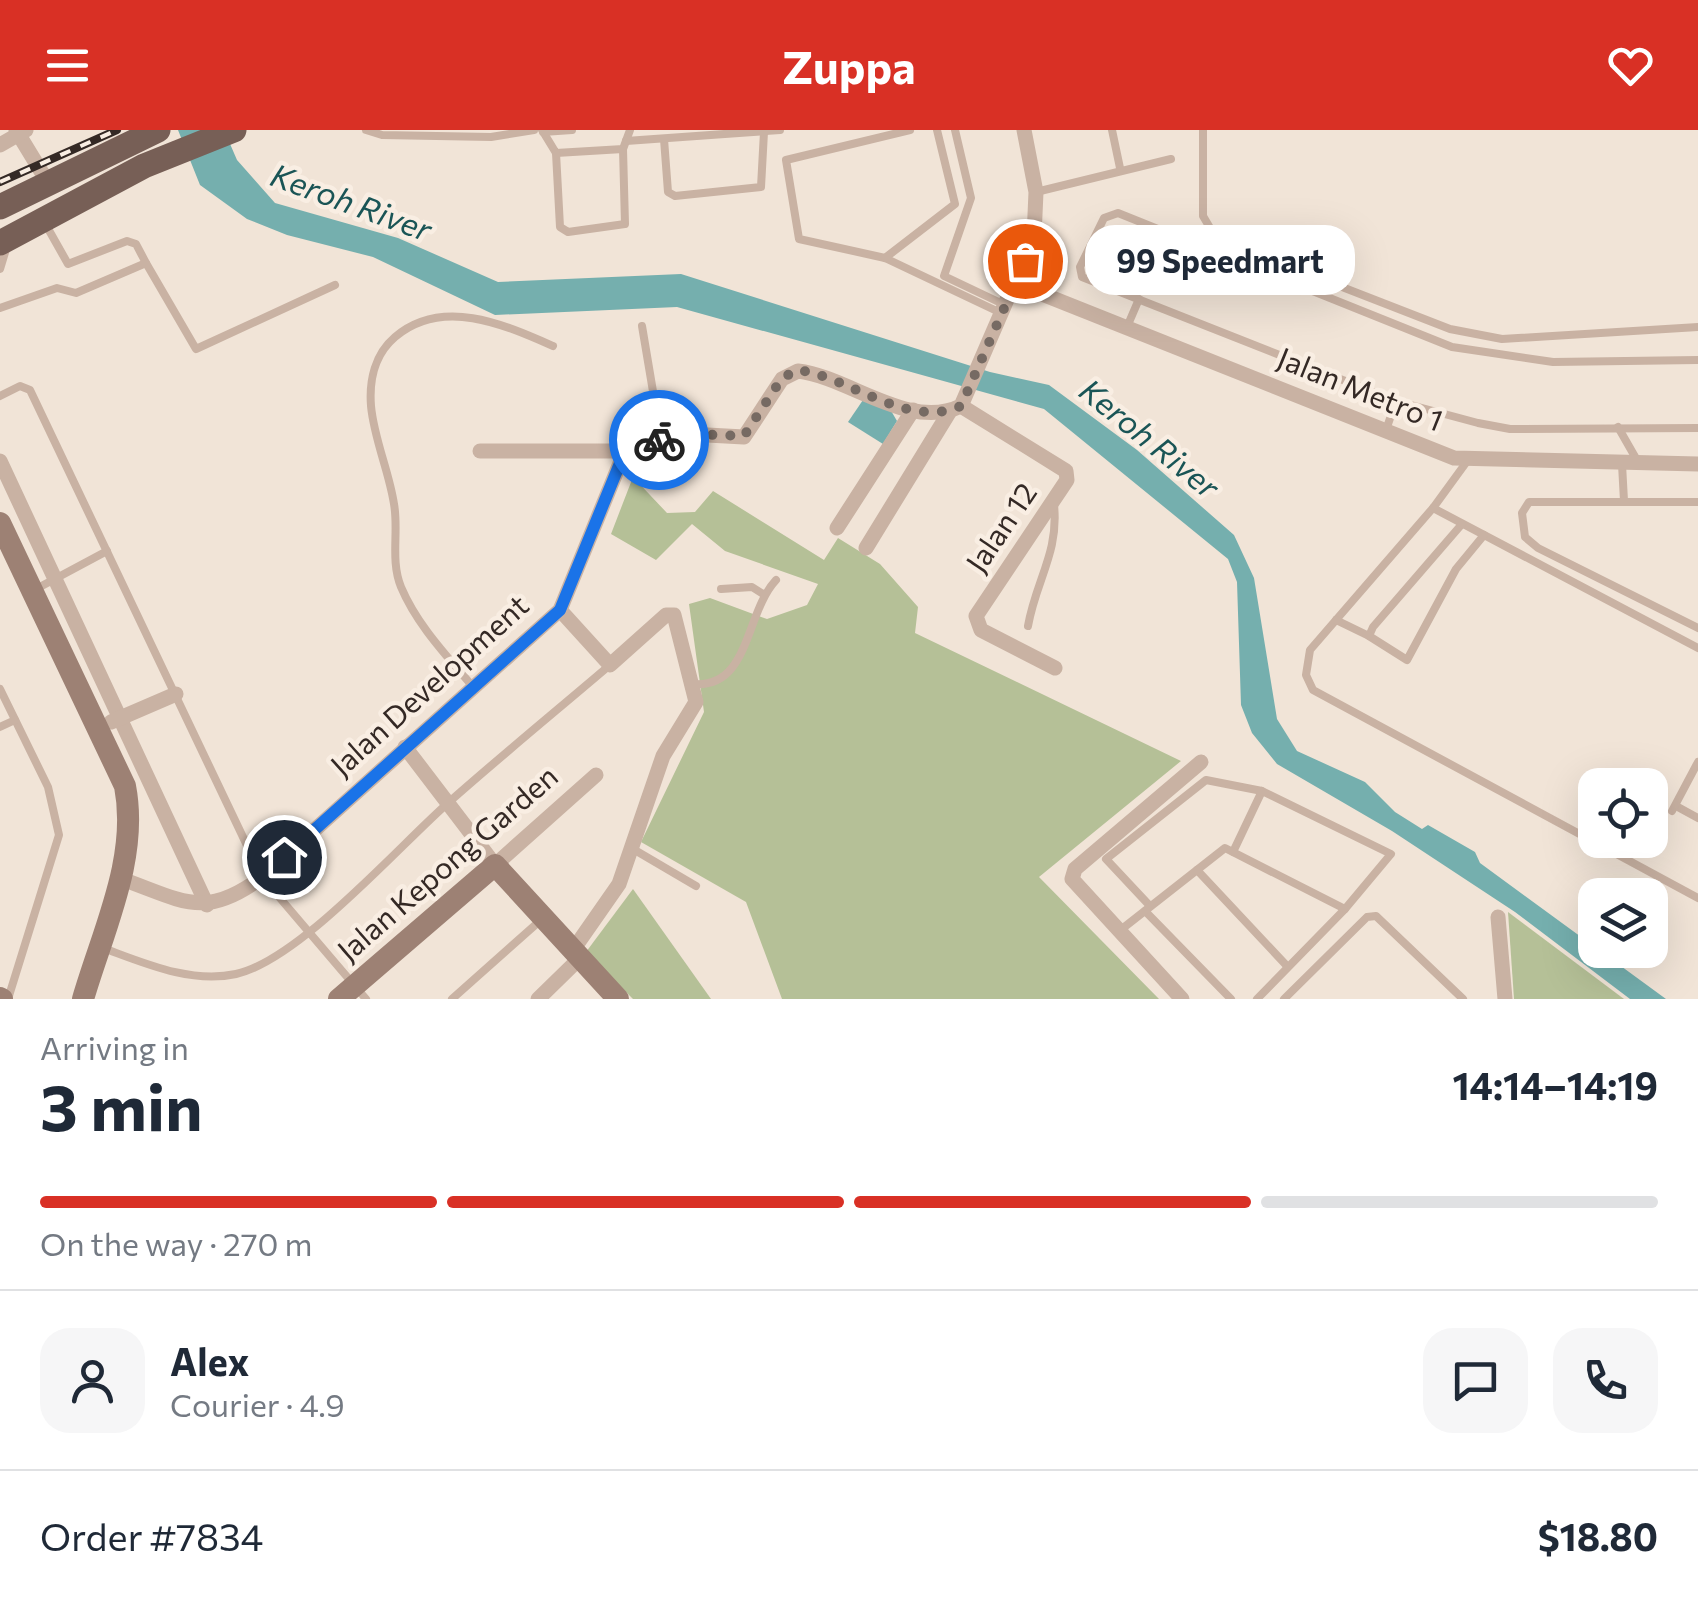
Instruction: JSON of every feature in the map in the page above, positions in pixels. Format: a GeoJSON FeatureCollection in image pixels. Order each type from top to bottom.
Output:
{"type":"FeatureCollection","features":[{"type":"Feature","properties":{"kind":"main road"},"geometry":{"type":"LineString","coordinates":[[5,240],[144,166],[234,130]]}},
{"type":"Feature","properties":{"kind":"main road"},"geometry":{"type":"LineString","coordinates":[[0,207],[148,134]]}},
{"type":"Feature","properties":{"kind":"street"},"geometry":{"type":"LineString","coordinates":[[866,548],[959,406],[1017,284],[1034,237],[1036,192],[1024,130]]}},
{"type":"Feature","properties":{"kind":"street"},"geometry":{"type":"LineString","coordinates":[[0,146],[21,131],[47,181]]}},
{"type":"Feature","properties":{"kind":"street","name":"Jalan Metro 1"},"geometry":{"type":"LineString","coordinates":[[1017,284],[1468,460],[1698,464]]}},
{"type":"Feature","properties":{"kind":"street"},"geometry":{"type":"LineString","coordinates":[[480,451],[625,451],[688,434],[744,436],[782,378],[798,370],[913,410],[959,406]]}},
{"type":"Feature","properties":{"kind":"street","name":"Jalan 12"},"geometry":{"type":"LineString","coordinates":[[959,406],[1066,471],[1067,480],[1054,501],[976,616],[981,630],[1054,668]]}},
{"type":"Feature","properties":{"kind":"street"},"geometry":{"type":"LineString","coordinates":[[836,528],[913,410]]}},
{"type":"Feature","properties":{"kind":"street","name":"Jalan Development"},"geometry":{"type":"LineString","coordinates":[[207,905],[238,895],[262,878],[560,610],[625,451]]}},
{"type":"Feature","properties":{"kind":"street"},"geometry":{"type":"LineString","coordinates":[[0,461],[207,905]]}},
{"type":"Feature","properties":{"kind":"street"},"geometry":{"type":"LineString","coordinates":[[0,523],[125,786],[129,806],[131,826],[119,878],[83,999]]}},
{"type":"Feature","properties":{"kind":"street"},"geometry":{"type":"LineString","coordinates":[[538,999],[577,954],[611,898],[633,849],[663,756],[696,702],[694,684],[680,654],[678,621],[674,615],[666,615],[610,665],[560,610]]}},
{"type":"Feature","properties":{"kind":"street"},"geometry":{"type":"LineString","coordinates":[[97,728],[176,694]]}},
{"type":"Feature","properties":{"kind":"street"},"geometry":{"type":"LineString","coordinates":[[404,747],[495,865],[618,999]]}},
{"type":"Feature","properties":{"kind":"street"},"geometry":{"type":"LineString","coordinates":[[1182,999],[1072,879],[1075,869],[1201,762]]}},
{"type":"Feature","properties":{"kind":"street","name":"Jalan Kepong Garden"},"geometry":{"type":"LineString","coordinates":[[353,995],[596,775]]}},
{"type":"Feature","properties":{"kind":"street"},"geometry":{"type":"LineString","coordinates":[[119,878],[207,905]]}},
{"type":"Feature","properties":{"kind":"street"},"geometry":{"type":"LineString","coordinates":[[1498,916],[1505,999]]}},
{"type":"Feature","properties":{"kind":"lane"},"geometry":{"type":"LineString","coordinates":[[366,130],[382,136],[490,137],[572,130]]}},
{"type":"Feature","properties":{"kind":"lane"},"geometry":{"type":"LineString","coordinates":[[540,131],[556,153],[560,227],[568,232],[625,224],[625,145],[630,130]]}},
{"type":"Feature","properties":{"kind":"lane"},"geometry":{"type":"LineString","coordinates":[[556,153],[780,130]]}},
{"type":"Feature","properties":{"kind":"lane"},"geometry":{"type":"LineString","coordinates":[[910,130],[784,162],[799,239],[885,258],[1004,309]]}},
{"type":"Feature","properties":{"kind":"lane"},"geometry":{"type":"LineString","coordinates":[[885,258],[955,204],[937,130]]}},
{"type":"Feature","properties":{"kind":"lane"},"geometry":{"type":"LineString","coordinates":[[955,130],[971,198],[944,276],[1004,309]]}},
{"type":"Feature","properties":{"kind":"lane"},"geometry":{"type":"LineString","coordinates":[[1112,130],[1120,168]]}},
{"type":"Feature","properties":{"kind":"lane"},"geometry":{"type":"LineString","coordinates":[[1203,130],[1203,216],[1216,238],[1450,329],[1502,340],[1698,327]]}},
{"type":"Feature","properties":{"kind":"lane"},"geometry":{"type":"LineString","coordinates":[[664,139],[668,192],[675,196],[760,187],[764,132]]}},
{"type":"Feature","properties":{"kind":"lane"},"geometry":{"type":"LineString","coordinates":[[1036,192],[1120,168],[1171,159]]}},
{"type":"Feature","properties":{"kind":"lane"},"geometry":{"type":"LineString","coordinates":[[1698,360],[1553,362],[1452,347],[1110,213],[1080,272],[1396,401],[1510,429],[1698,428]]}},
{"type":"Feature","properties":{"kind":"lane"},"geometry":{"type":"LineString","coordinates":[[42,218],[68,264],[127,240],[136,244],[196,349],[335,285]]}},
{"type":"Feature","properties":{"kind":"lane"},"geometry":{"type":"LineString","coordinates":[[0,269],[5,240]]}},
{"type":"Feature","properties":{"kind":"lane"},"geometry":{"type":"LineString","coordinates":[[0,308],[57,288],[76,292],[146,262]]}},
{"type":"Feature","properties":{"kind":"lane"},"geometry":{"type":"LineString","coordinates":[[1127,327],[1139,299]]}},
{"type":"Feature","properties":{"kind":"lane"},"geometry":{"type":"LineString","coordinates":[[473,687],[425,629],[400,586],[395,561],[395,506],[371,406],[372,371],[384,346],[408,325],[448,315],[520,332],[553,346]]}},
{"type":"Feature","properties":{"kind":"lane"},"geometry":{"type":"LineString","coordinates":[[642,326],[661,439]]}},
{"type":"Feature","properties":{"kind":"lane"},"geometry":{"type":"LineString","coordinates":[[0,396],[20,386],[30,390],[262,878],[308,932],[353,995]]}},
{"type":"Feature","properties":{"kind":"lane"},"geometry":{"type":"LineString","coordinates":[[1386,430],[1396,401]]}},
{"type":"Feature","properties":{"kind":"lane"},"geometry":{"type":"LineString","coordinates":[[1618,428],[1640,464]]}},
{"type":"Feature","properties":{"kind":"lane"},"geometry":{"type":"LineString","coordinates":[[1468,460],[1433,508],[1310,650],[1306,675],[1313,690],[1698,898]]}},
{"type":"Feature","properties":{"kind":"lane"},"geometry":{"type":"LineString","coordinates":[[1622,464],[1624,501]]}},
{"type":"Feature","properties":{"kind":"lane"},"geometry":{"type":"LineString","coordinates":[[1028,626],[1032,599],[1057,536],[1054,501]]}},
{"type":"Feature","properties":{"kind":"lane"},"geometry":{"type":"LineString","coordinates":[[1698,502],[1529,502],[1522,513],[1524,537],[1538,548],[1698,628]]}},
{"type":"Feature","properties":{"kind":"lane"},"geometry":{"type":"LineString","coordinates":[[1433,508],[1698,648]]}},
{"type":"Feature","properties":{"kind":"lane"},"geometry":{"type":"LineString","coordinates":[[1370,636],[1373,626],[1462,524]]}},
{"type":"Feature","properties":{"kind":"lane"},"geometry":{"type":"LineString","coordinates":[[1406,660],[1456,569],[1484,535]]}},
{"type":"Feature","properties":{"kind":"lane"},"geometry":{"type":"LineString","coordinates":[[33,590],[107,552]]}},
{"type":"Feature","properties":{"kind":"lane"},"geometry":{"type":"LineString","coordinates":[[694,684],[722,681],[740,659],[764,594],[776,580]]}},
{"type":"Feature","properties":{"kind":"lane"},"geometry":{"type":"LineString","coordinates":[[720,589],[752,588],[764,594]]}},
{"type":"Feature","properties":{"kind":"lane"},"geometry":{"type":"LineString","coordinates":[[1336,620],[1370,636],[1416,668]]}},
{"type":"Feature","properties":{"kind":"lane"},"geometry":{"type":"LineString","coordinates":[[98,946],[157,968],[210,976],[252,968],[308,932],[448,804],[610,665]]}},
{"type":"Feature","properties":{"kind":"lane"},"geometry":{"type":"LineString","coordinates":[[0,689],[48,788],[59,835],[4,999]]}},
{"type":"Feature","properties":{"kind":"lane"},"geometry":{"type":"LineString","coordinates":[[0,727],[14,720]]}},
{"type":"Feature","properties":{"kind":"lane"},"geometry":{"type":"LineString","coordinates":[[1698,762],[1674,809],[1698,818]]}},
{"type":"Feature","properties":{"kind":"lane"},"geometry":{"type":"LineString","coordinates":[[1231,999],[1106,859],[1206,780],[1262,791],[1391,854],[1345,909],[1257,999]]}},
{"type":"Feature","properties":{"kind":"lane"},"geometry":{"type":"LineString","coordinates":[[1232,852],[1262,791]]}},
{"type":"Feature","properties":{"kind":"lane"},"geometry":{"type":"LineString","coordinates":[[1118,932],[1225,848],[1345,909]]}},
{"type":"Feature","properties":{"kind":"lane"},"geometry":{"type":"LineString","coordinates":[[633,849],[696,886]]}},
{"type":"Feature","properties":{"kind":"lane"},"geometry":{"type":"LineString","coordinates":[[1197,870],[1288,966]]}},
{"type":"Feature","properties":{"kind":"lane"},"geometry":{"type":"LineString","coordinates":[[1284,999],[1346,944],[1368,918],[1381,917],[1463,999]]}},
{"type":"Feature","properties":{"kind":"lane"},"geometry":{"type":"LineString","coordinates":[[452,999],[544,918]]}},
{"type":"Feature","properties":{"kind":"green space"},"geometry":{"type":"Polygon","coordinates":[[[633,477],[667,513],[695,512],[713,491],[824,560],[838,538],[880,564],[918,607],[915,633],[1181,761],[1039,877],[1159,999],[782,999],[746,902],[641,842],[704,712],[689,604],[710,598],[767,619],[807,605],[818,584],[725,551],[692,524],[656,560],[611,534],[633,477]]]}},
{"type":"Feature","properties":{"kind":"green space"},"geometry":{"type":"Polygon","coordinates":[[[633,889],[711,999],[633,999],[586,952],[633,889]]]}},
{"type":"Feature","properties":{"kind":"green space"},"geometry":{"type":"Polygon","coordinates":[[[1508,912],[1624,999],[1514,999],[1508,912]]]}},
{"type":"Feature","properties":{"kind":"water"},"geometry":{"type":"Polygon","coordinates":[[[178,130],[224,130],[237,160],[275,203],[398,238],[498,282],[681,274],[990,372],[1049,385],[1137,450],[1234,535],[1254,578],[1277,719],[1297,751],[1365,782],[1395,812],[1422,829],[1428,825],[1475,852],[1480,863],[1578,935],[1578,960],[1515,912],[1392,831],[1277,764],[1252,733],[1241,705],[1237,582],[1228,559],[1044,409],[677,307],[495,315],[373,257],[287,235],[247,219],[200,185],[178,130]]]}},
{"type":"Feature","properties":{"kind":"water"},"geometry":{"type":"Polygon","coordinates":[[[863,400],[890,409],[897,421],[883,444],[848,422],[863,400]]]}},
{"type":"Feature","properties":{"kind":"water"},"geometry":{"type":"Polygon","coordinates":[[[1589,968],[1624,968],[1666,999],[1630,999],[1589,968]]]}},
{"type":"Feature","properties":{"kind":"railway"},"geometry":{"type":"LineString","coordinates":[[0,182],[117,130]]}},
{"type":"Feature","properties":{"kind":"way so far"},"geometry":{"type":"LineString","coordinates":[[659,440],[688,434],[736,439],[744,436],[782,378],[798,370],[913,410],[950,411],[961,406],[1025,261]]}},
{"type":"Feature","properties":{"kind":"place","name":"99 Speedmart"},"geometry":{"type":"Point","coordinates":[1025,261]}},
{"type":"Feature","properties":{"kind":"route"},"geometry":{"type":"LineString","coordinates":[[284,857],[560,610],[625,451],[659,440]]}},
{"type":"Feature","properties":{"kind":"water label","name":"Keroh River"},"geometry":{"type":"Point","coordinates":[351,203]}},
{"type":"Feature","properties":{"kind":"water label","name":"Keroh River"},"geometry":{"type":"Point","coordinates":[1149,439]}}]}
